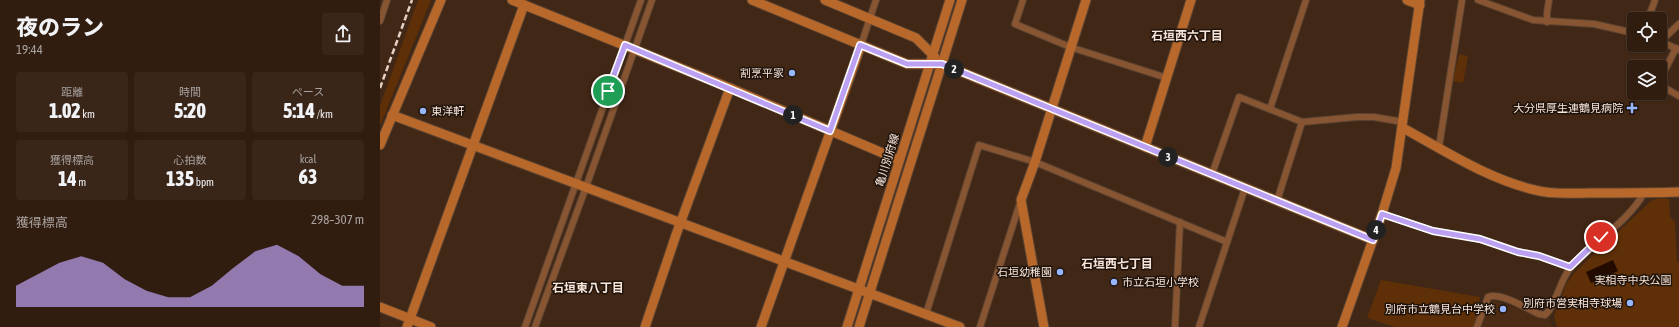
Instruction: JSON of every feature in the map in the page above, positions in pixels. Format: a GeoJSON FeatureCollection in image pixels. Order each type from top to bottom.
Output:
{"type":"FeatureCollection","features":[{"type":"Feature","properties":{"kind":"street"},"geometry":{"type":"LineString","coordinates":[[380,21],[387,0]]}},
{"type":"Feature","properties":{"kind":"street"},"geometry":{"type":"LineString","coordinates":[[380,145],[441,0]]}},
{"type":"Feature","properties":{"kind":"street"},"geometry":{"type":"LineString","coordinates":[[512,0],[730,88],[899,160]]}},
{"type":"Feature","properties":{"kind":"street"},"geometry":{"type":"LineString","coordinates":[[525,327],[641,0]]}},
{"type":"Feature","properties":{"kind":"street"},"geometry":{"type":"LineString","coordinates":[[535,327],[652,0]]}},
{"type":"Feature","properties":{"kind":"street"},"geometry":{"type":"LineString","coordinates":[[752,0],[907,64],[942,64]]}},
{"type":"Feature","properties":{"kind":"street"},"geometry":{"type":"LineString","coordinates":[[825,0],[916,38],[942,64],[1373,240]]}},
{"type":"Feature","properties":{"kind":"street"},"geometry":{"type":"LineString","coordinates":[[761,327],[876,0]]}},
{"type":"Feature","properties":{"kind":"street","name":"亀川別府線"},"geometry":{"type":"LineString","coordinates":[[847,327],[950,0]]}},
{"type":"Feature","properties":{"kind":"street"},"geometry":{"type":"LineString","coordinates":[[859,327],[962,0]]}},
{"type":"Feature","properties":{"kind":"street"},"geometry":{"type":"LineString","coordinates":[[1023,0],[1015,24],[1070,46],[1166,78]]}},
{"type":"Feature","properties":{"kind":"street"},"geometry":{"type":"LineString","coordinates":[[980,327],[1021,200],[1035,162],[1070,46],[1086,0]]}},
{"type":"Feature","properties":{"kind":"street"},"geometry":{"type":"LineString","coordinates":[[1145,147],[1192,0]]}},
{"type":"Feature","properties":{"kind":"street"},"geometry":{"type":"LineString","coordinates":[[1270,109],[1306,0]]}},
{"type":"Feature","properties":{"kind":"street"},"geometry":{"type":"LineString","coordinates":[[1342,327],[1382,214],[1396,168],[1420,2],[1407,0]]}},
{"type":"Feature","properties":{"kind":"street"},"geometry":{"type":"LineString","coordinates":[[1439,147],[1462,0]]}},
{"type":"Feature","properties":{"kind":"street"},"geometry":{"type":"LineString","coordinates":[[1478,0],[1533,20],[1594,24],[1627,31]]}},
{"type":"Feature","properties":{"kind":"street"},"geometry":{"type":"LineString","coordinates":[[1548,22],[1546,13],[1550,0]]}},
{"type":"Feature","properties":{"kind":"street"},"geometry":{"type":"LineString","coordinates":[[1650,12],[1655,0]]}},
{"type":"Feature","properties":{"kind":"street"},"geometry":{"type":"LineString","coordinates":[[409,323],[524,5]]}},
{"type":"Feature","properties":{"kind":"street"},"geometry":{"type":"LineString","coordinates":[[1667,35],[1679,24]]}},
{"type":"Feature","properties":{"kind":"street"},"geometry":{"type":"LineString","coordinates":[[1667,44],[1678,49],[1667,68]]}},
{"type":"Feature","properties":{"kind":"street"},"geometry":{"type":"LineString","coordinates":[[645,327],[730,88]]}},
{"type":"Feature","properties":{"kind":"street"},"geometry":{"type":"LineString","coordinates":[[1667,89],[1679,96]]}},
{"type":"Feature","properties":{"kind":"street"},"geometry":{"type":"LineString","coordinates":[[1212,174],[1239,97],[1302,122],[1374,117],[1403,125],[1450,155],[1503,180],[1536,191],[1573,193],[1679,192]]}},
{"type":"Feature","properties":{"kind":"street"},"geometry":{"type":"LineString","coordinates":[[392,115],[960,327]]}},
{"type":"Feature","properties":{"kind":"street"},"geometry":{"type":"LineString","coordinates":[[1277,201],[1302,122]]}},
{"type":"Feature","properties":{"kind":"street"},"geometry":{"type":"LineString","coordinates":[[926,314],[979,145],[1035,162],[1227,242]]}},
{"type":"Feature","properties":{"kind":"street"},"geometry":{"type":"LineString","coordinates":[[1199,327],[1245,188]]}},
{"type":"Feature","properties":{"kind":"street"},"geometry":{"type":"LineString","coordinates":[[1477,327],[1488,297],[1493,295],[1501,297],[1538,314],[1545,315],[1550,311],[1558,289],[1570,267],[1631,212],[1644,193]]}},
{"type":"Feature","properties":{"kind":"street"},"geometry":{"type":"LineString","coordinates":[[1021,200],[1044,327]]}},
{"type":"Feature","properties":{"kind":"street"},"geometry":{"type":"LineString","coordinates":[[1382,214],[1433,231],[1480,239],[1518,252],[1539,256],[1570,267]]}},
{"type":"Feature","properties":{"kind":"street"},"geometry":{"type":"LineString","coordinates":[[1175,327],[1180,222]]}},
{"type":"Feature","properties":{"kind":"street"},"geometry":{"type":"LineString","coordinates":[[380,307],[409,323],[432,327]]}},
{"type":"Feature","properties":{"kind":"shaded area"},"geometry":{"type":"Polygon","coordinates":[[[1613,260],[1618,271],[1591,283],[1586,272],[1613,260]]]}},
{"type":"Feature","properties":{"kind":"shaded area","name":"別府市立鶴見台中学校"},"geometry":{"type":"Polygon","coordinates":[[[1489,299],[1550,319],[1552,327],[1479,327],[1489,299]]]}},
{"type":"Feature","properties":{"kind":"green space"},"geometry":{"type":"Polygon","coordinates":[[[418,0],[431,0],[380,126],[380,106],[418,0]]]}},
{"type":"Feature","properties":{"kind":"green space"},"geometry":{"type":"Polygon","coordinates":[[[1459,54],[1468,56],[1463,83],[1453,81],[1459,54]]]}},
{"type":"Feature","properties":{"kind":"green space","name":"実相寺中央公園"},"geometry":{"type":"Polygon","coordinates":[[[1658,198],[1669,199],[1670,217],[1675,222],[1677,261],[1679,262],[1679,327],[1557,327],[1554,316],[1566,285],[1574,273],[1651,201],[1658,198]]]}},
{"type":"Feature","properties":{"kind":"green space"},"geometry":{"type":"Polygon","coordinates":[[[1381,280],[1480,297],[1475,327],[1395,327],[1367,318],[1381,280]]]}},
{"type":"Feature","properties":{"kind":"railway"},"geometry":{"type":"LineString","coordinates":[[380,88],[412,0]]}},
{"type":"Feature","properties":{"kind":"place","name":"割烹平家"},"geometry":{"type":"Point","coordinates":[792,73]}},
{"type":"Feature","properties":{"kind":"place","name":"大分県厚生連鶴見病院"},"geometry":{"type":"Point","coordinates":[1632,108]}},
{"type":"Feature","properties":{"kind":"place","name":"東洋軒"},"geometry":{"type":"Point","coordinates":[423,111]}},
{"type":"Feature","properties":{"kind":"place","name":"石垣幼稚園"},"geometry":{"type":"Point","coordinates":[1060,272]}},
{"type":"Feature","properties":{"kind":"place","name":"市立石垣小学校"},"geometry":{"type":"Point","coordinates":[1114,282]}},
{"type":"Feature","properties":{"kind":"place","name":"別府市営実相寺球場"},"geometry":{"type":"Point","coordinates":[1630,303]}},
{"type":"Feature","properties":{"kind":"place","name":"別府市立鶴見台中学校"},"geometry":{"type":"Point","coordinates":[1503,309]}},
{"type":"Feature","properties":{"kind":"district","name":"石垣西六丁目"},"geometry":{"type":"Point","coordinates":[1187,36]}},
{"type":"Feature","properties":{"kind":"district","name":"石垣西七丁目"},"geometry":{"type":"Point","coordinates":[1117,264]}},
{"type":"Feature","properties":{"kind":"district","name":"石垣東八丁目"},"geometry":{"type":"Point","coordinates":[588,288]}},
{"type":"Feature","properties":{"kind":"route"},"geometry":{"type":"LineString","coordinates":[[608,91],[625,45],[830,131],[860,45],[907,64],[942,64],[1373,240],[1382,214],[1433,231],[1480,239],[1518,252],[1539,256],[1570,267],[1601,237]]}}]}
